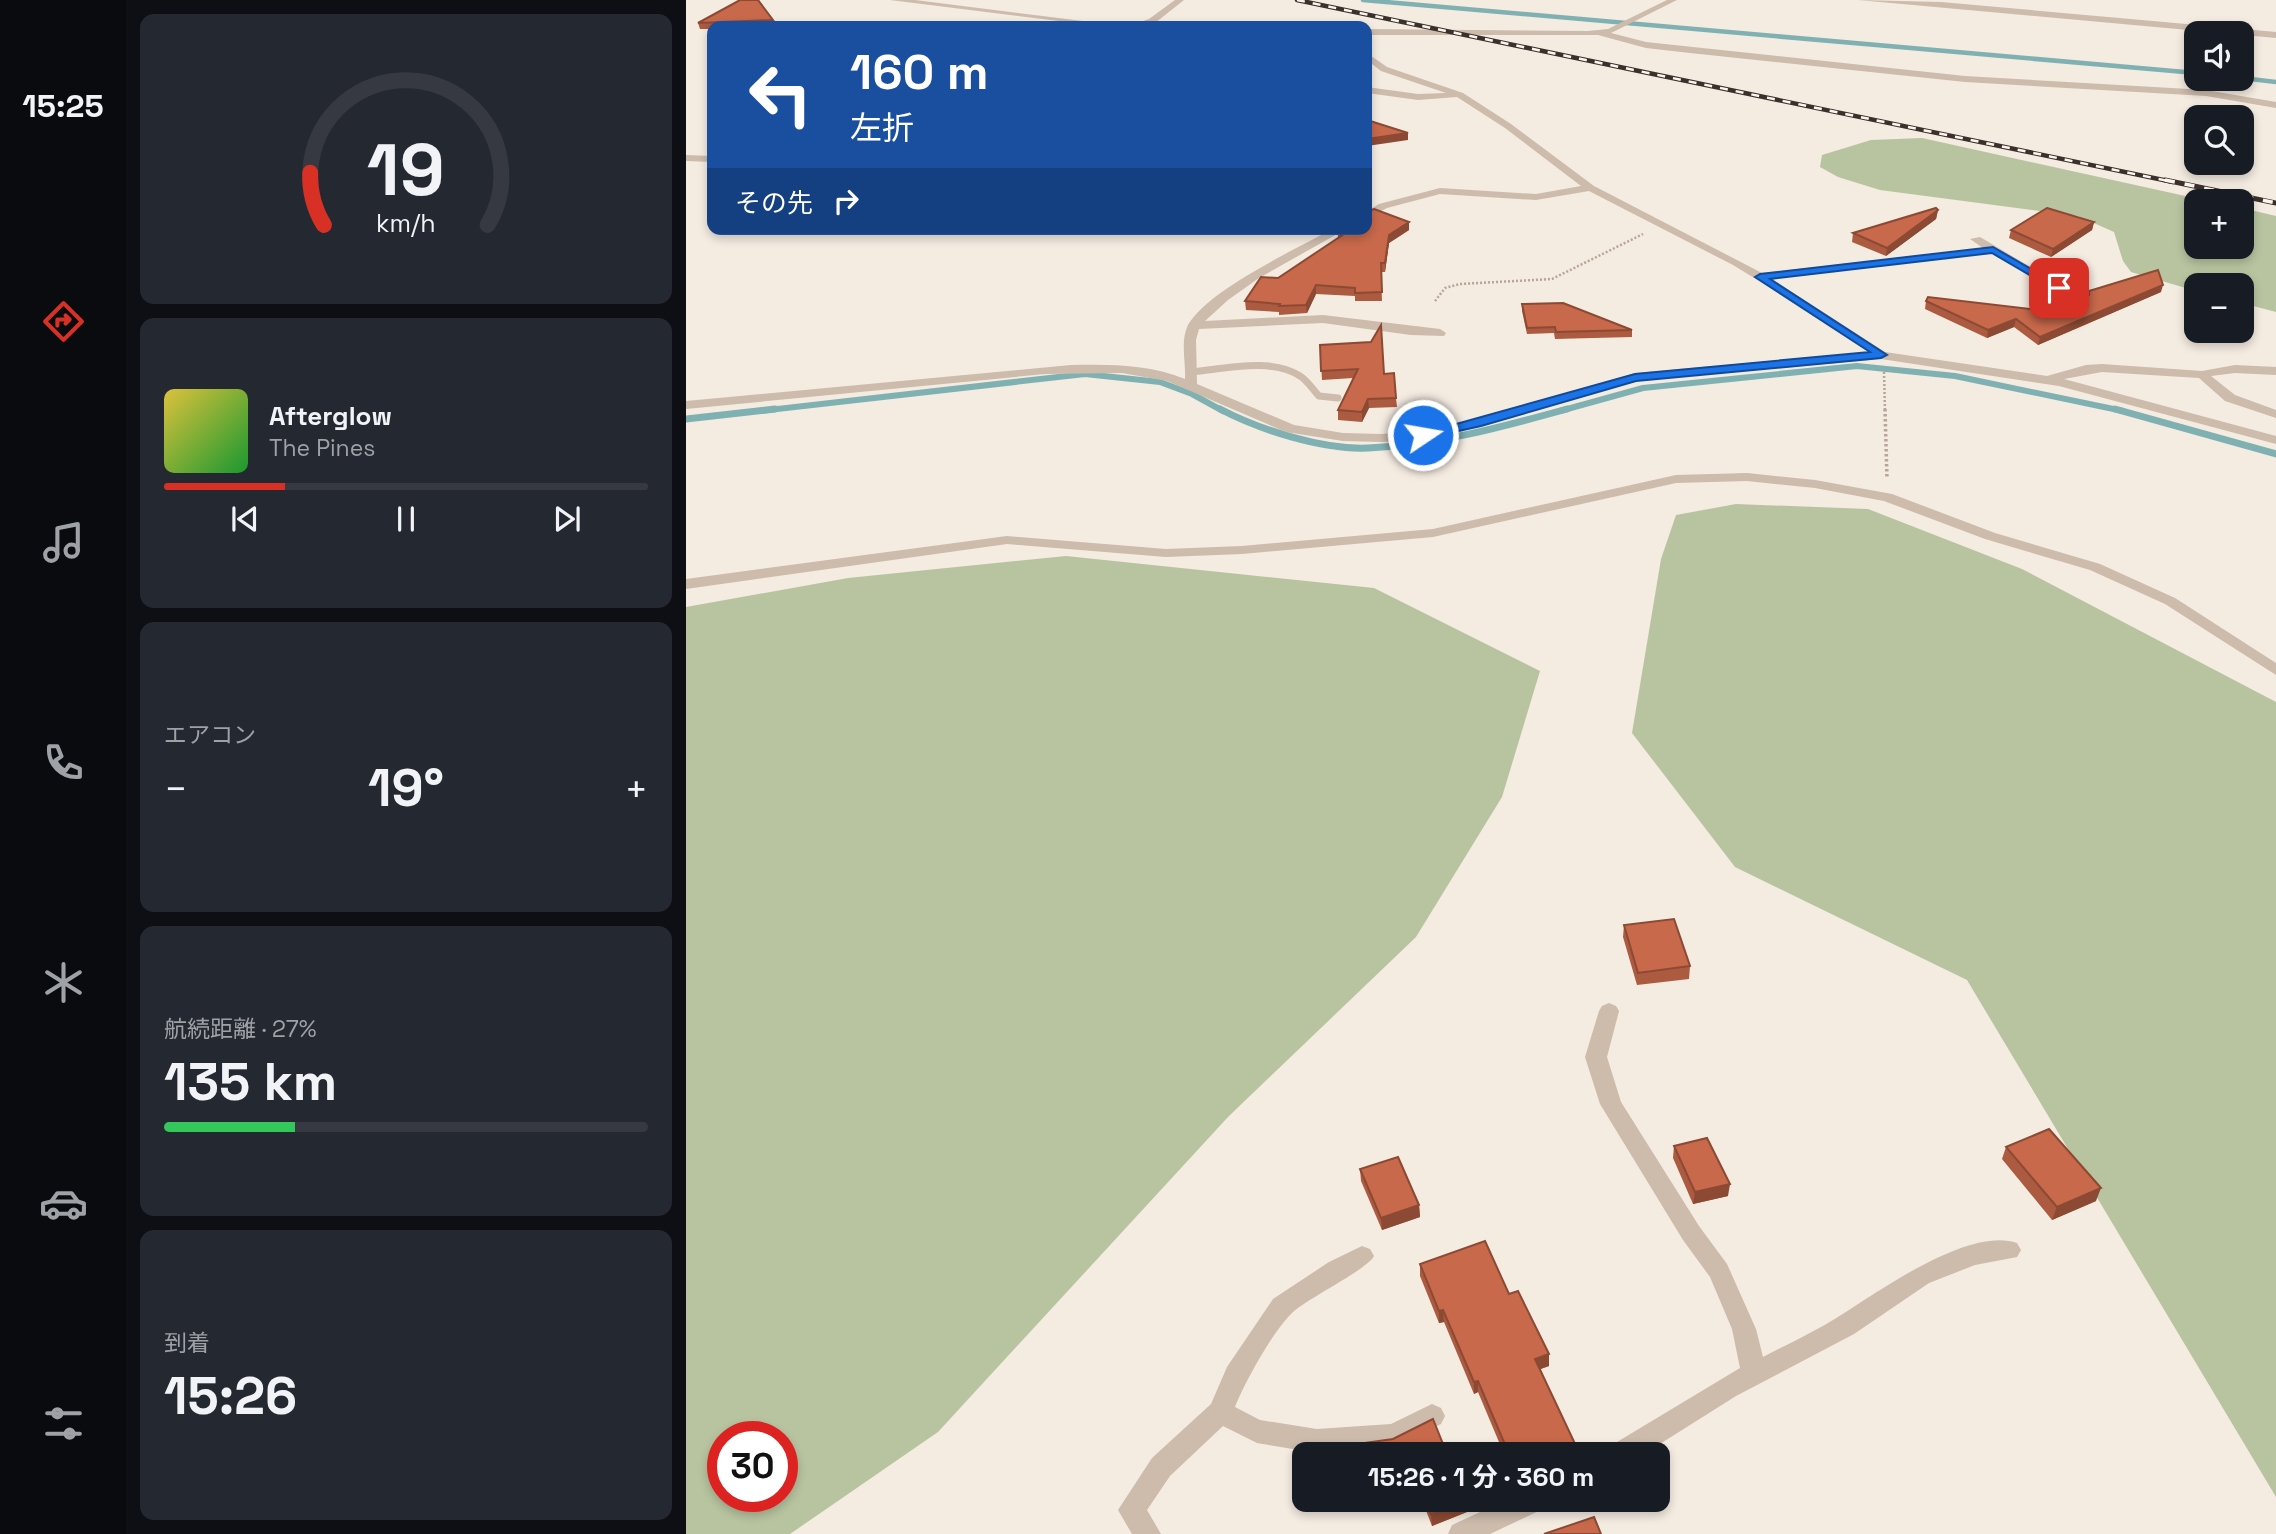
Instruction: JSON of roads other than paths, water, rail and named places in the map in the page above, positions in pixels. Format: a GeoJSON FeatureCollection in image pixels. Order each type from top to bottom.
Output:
{"type":"FeatureCollection","features":[{"type":"Feature","properties":{"kind":"street"},"geometry":{"type":"LineString","coordinates":[[894,0],[1076,21]]}},
{"type":"Feature","properties":{"kind":"street"},"geometry":{"type":"LineString","coordinates":[[1152,21],[1181,0]]}},
{"type":"Feature","properties":{"kind":"street"},"geometry":{"type":"LineString","coordinates":[[1599,33],[1622,26],[1673,0]]}},
{"type":"Feature","properties":{"kind":"street"},"geometry":{"type":"LineString","coordinates":[[1862,0],[2276,35]]}},
{"type":"Feature","properties":{"kind":"street"},"geometry":{"type":"LineString","coordinates":[[2012,11],[2019,0]]}},
{"type":"Feature","properties":{"kind":"street"},"geometry":{"type":"LineString","coordinates":[[1372,32],[1599,33],[1646,45],[1679,49],[1965,79],[2206,93],[2276,105]]}},
{"type":"Feature","properties":{"kind":"street"},"geometry":{"type":"LineString","coordinates":[[1372,60],[1384,69],[1460,95],[1508,126],[1590,188],[1760,277],[1881,355]]}},
{"type":"Feature","properties":{"kind":"street"},"geometry":{"type":"LineString","coordinates":[[1372,91],[1418,97],[1443,98],[1460,95]]}},
{"type":"Feature","properties":{"kind":"street"},"geometry":{"type":"LineString","coordinates":[[686,159],[707,159]]}},
{"type":"Feature","properties":{"kind":"street"},"geometry":{"type":"LineString","coordinates":[[1372,212],[1383,206],[1440,191],[1536,197],[1590,188]]}},
{"type":"Feature","properties":{"kind":"street"},"geometry":{"type":"LineString","coordinates":[[1191,378],[1193,358],[1189,346],[1194,326],[1223,297],[1284,257],[1329,235]]}},
{"type":"Feature","properties":{"kind":"street"},"geometry":{"type":"LineString","coordinates":[[1976,239],[2080,300]]}},
{"type":"Feature","properties":{"kind":"street"},"geometry":{"type":"LineString","coordinates":[[1760,277],[1993,250]]}},
{"type":"Feature","properties":{"kind":"street"},"geometry":{"type":"LineString","coordinates":[[1194,326],[1252,320],[1325,319],[1408,332],[1440,333]]}},
{"type":"Feature","properties":{"kind":"street"},"geometry":{"type":"LineString","coordinates":[[686,405],[1093,368],[1191,378],[1291,429],[1343,438],[1382,439],[1423,435],[1477,424],[1635,377],[1881,355],[2048,380],[2276,440]]}},
{"type":"Feature","properties":{"kind":"street"},"geometry":{"type":"LineString","coordinates":[[2048,380],[2060,374],[2102,368],[2205,375],[2220,370],[2276,371]]}},
{"type":"Feature","properties":{"kind":"street"},"geometry":{"type":"LineString","coordinates":[[2205,375],[2210,384],[2230,398],[2276,414]]}},
{"type":"Feature","properties":{"kind":"street"},"geometry":{"type":"LineString","coordinates":[[686,584],[1007,540],[1166,553],[1242,550],[1433,533],[1676,479],[1747,477],[1815,484],[1887,497],[1990,536],[2095,567],[2170,601],[2276,670]]}},
{"type":"Feature","properties":{"kind":"street"},"geometry":{"type":"LineString","coordinates":[[1609,1011],[1596,1057],[1611,1104],[1691,1233],[1718,1271],[1744,1329],[1754,1374]]}},
{"type":"Feature","properties":{"kind":"street"},"geometry":{"type":"LineString","coordinates":[[1641,1442],[1754,1374],[1844,1326],[1920,1276],[1973,1255],[2009,1250]]}},
{"type":"Feature","properties":{"kind":"street"},"geometry":{"type":"LineString","coordinates":[[1148,1534],[1130,1510],[1161,1467],[1220,1412],[1236,1375],[1282,1307],[1337,1269],[1362,1256]]}},
{"type":"Feature","properties":{"kind":"street"},"geometry":{"type":"LineString","coordinates":[[1220,1412],[1257,1431],[1317,1441],[1393,1436],[1432,1416]]}},
{"type":"Feature","properties":{"kind":"street"},"geometry":{"type":"LineString","coordinates":[[1461,1534],[1508,1512]]}},
{"type":"Feature","properties":{"kind":"lane"},"geometry":{"type":"LineString","coordinates":[[1191,378],[1251,368],[1286,369],[1300,374],[1319,396],[1338,398]]}},
{"type":"Feature","properties":{"kind":"waterway"},"geometry":{"type":"LineString","coordinates":[[1363,0],[2184,72]]}},
{"type":"Feature","properties":{"kind":"waterway"},"geometry":{"type":"LineString","coordinates":[[2254,79],[2276,82]]}},
{"type":"Feature","properties":{"kind":"waterway"},"geometry":{"type":"LineString","coordinates":[[1560,411],[1643,388],[1857,366],[1955,376],[2120,410]]}},
{"type":"Feature","properties":{"kind":"waterway"},"geometry":{"type":"LineString","coordinates":[[760,411],[1085,374],[1160,382],[1192,394],[1223,411]]}},
{"type":"Feature","properties":{"kind":"waterway"},"geometry":{"type":"LineString","coordinates":[[686,419],[775,409]]}},
{"type":"Feature","properties":{"kind":"waterway"},"geometry":{"type":"LineString","coordinates":[[1220,409],[1292,437],[1350,448],[1393,446],[1444,439],[1567,409]]}},
{"type":"Feature","properties":{"kind":"waterway"},"geometry":{"type":"LineString","coordinates":[[2115,409],[2120,410]]}},
{"type":"Feature","properties":{"kind":"waterway"},"geometry":{"type":"LineString","coordinates":[[2120,410],[2276,454]]}},
{"type":"Feature","properties":{"kind":"railway"},"geometry":{"type":"LineString","coordinates":[[1297,0],[2173,182]]}},
{"type":"Feature","properties":{"kind":"railway"},"geometry":{"type":"LineString","coordinates":[[2165,180],[2276,203]]}}]}
